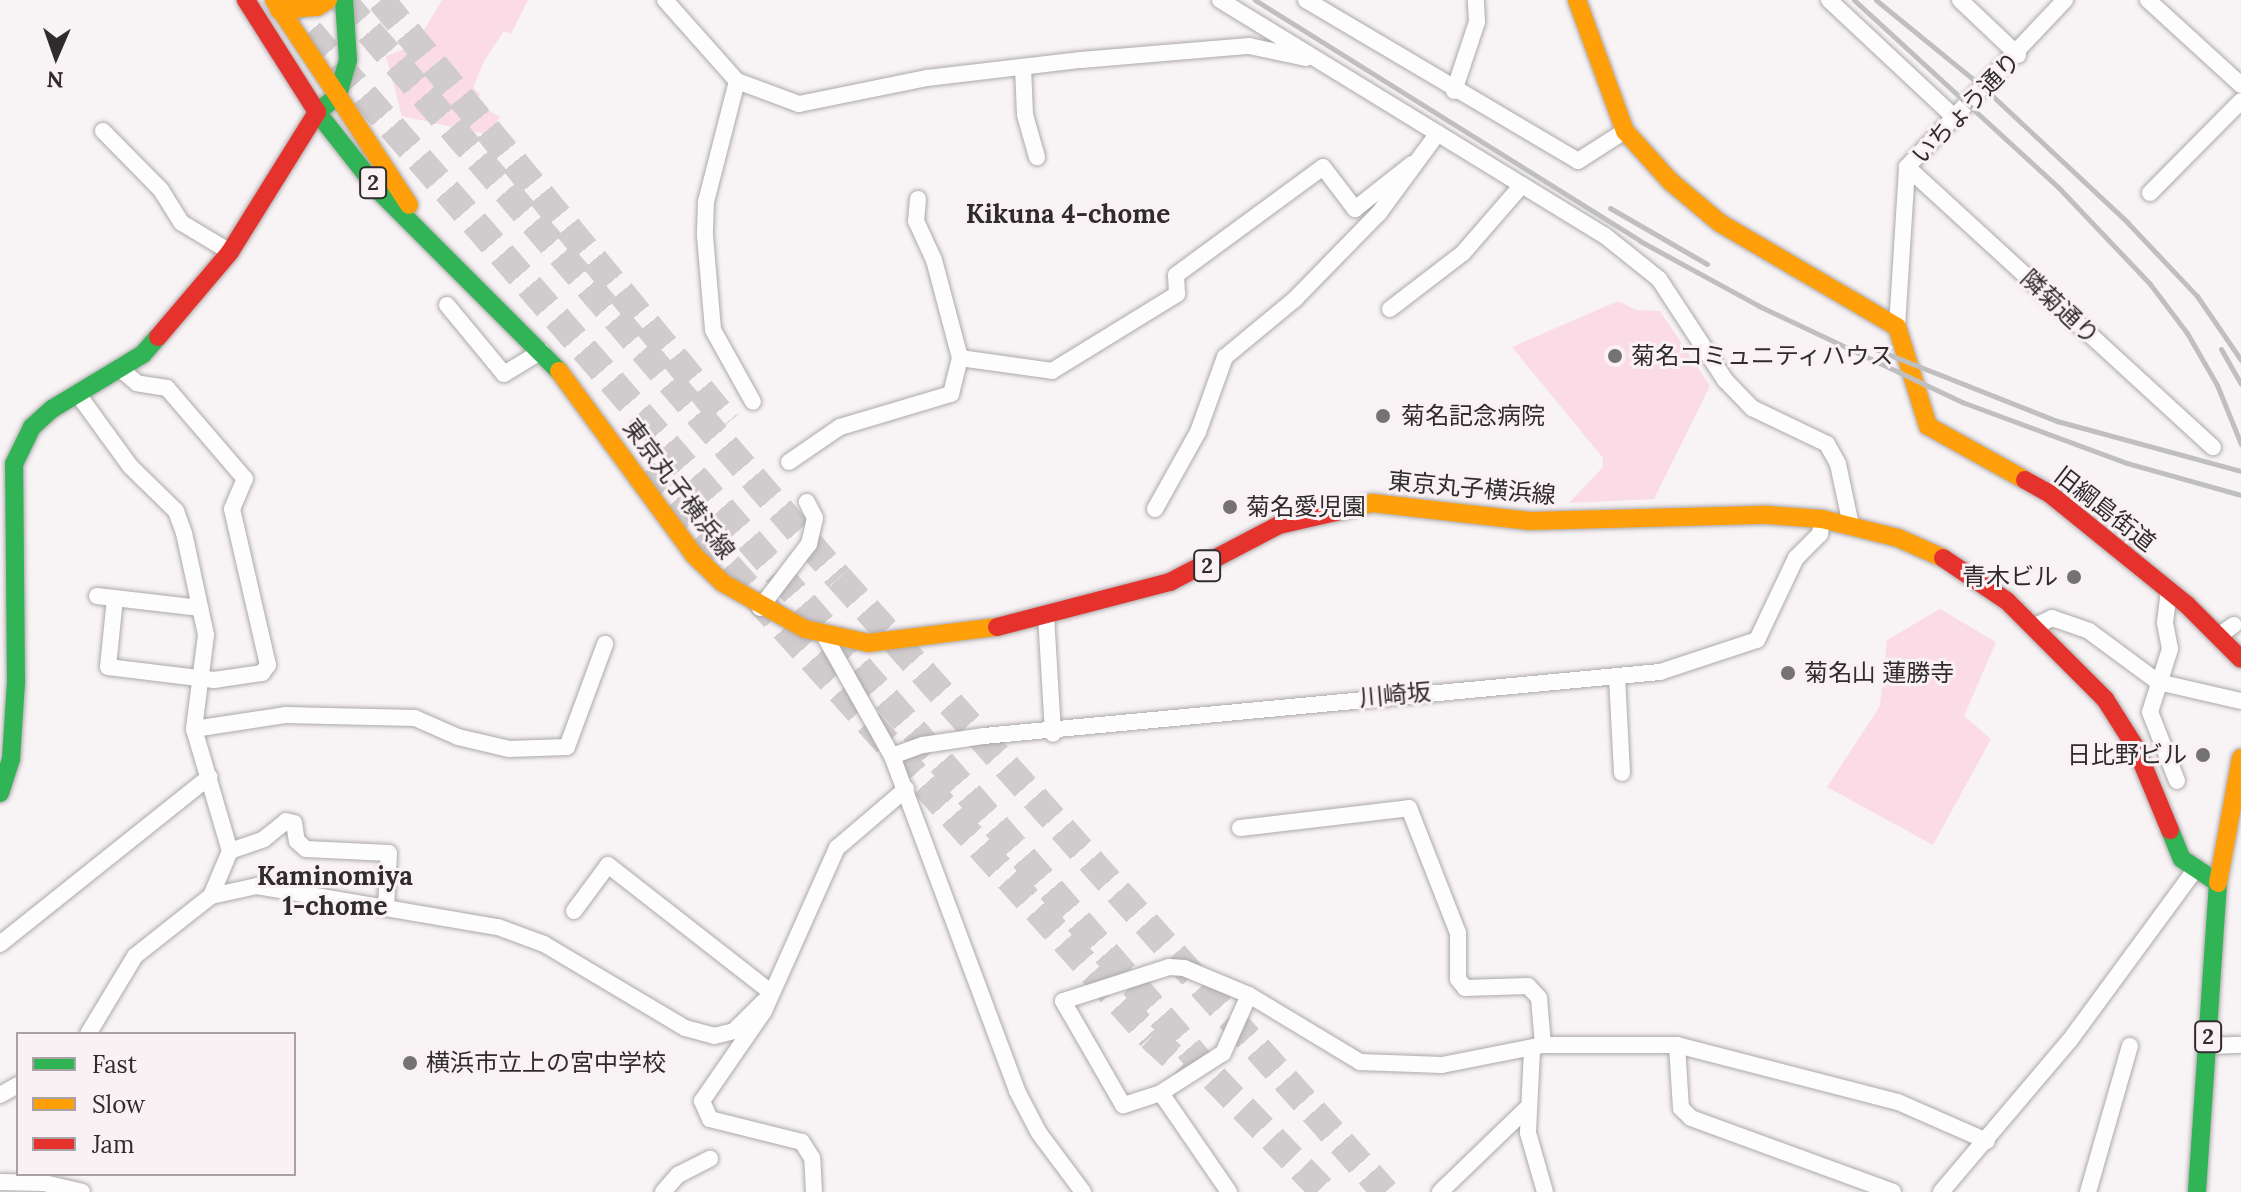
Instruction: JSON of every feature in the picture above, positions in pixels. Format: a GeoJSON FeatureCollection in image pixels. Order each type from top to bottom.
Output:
{"type":"FeatureCollection","features":[{"type":"Feature","properties":{"kind":"main road","name":"東京丸子横浜線"},"geometry":{"type":"LineString","coordinates":[[246,0],[317,112],[380,192],[542,351],[694,555],[723,583],[760,608],[824,635],[868,643],[917,642],[1046,615],[1170,582],[1279,525],[1350,505],[1396,502],[1530,521],[1767,515],[1822,519],[1898,538],[1962,567],[2033,627],[2120,719],[2182,859],[2194,871]]}},
{"type":"Feature","properties":{"kind":"main road"},"geometry":{"type":"LineString","coordinates":[[276,5],[317,7],[328,0]]}},
{"type":"Feature","properties":{"kind":"main road"},"geometry":{"type":"LineString","coordinates":[[0,793],[11,759],[16,682],[14,464],[32,427],[77,393],[143,354],[230,252],[317,112],[338,96],[348,60],[344,0]]}},
{"type":"Feature","properties":{"kind":"main road"},"geometry":{"type":"LineString","coordinates":[[1577,0],[1599,71],[1625,131],[1670,181],[1720,223],[1897,327]]}},
{"type":"Feature","properties":{"kind":"main road","name":"東京丸子横浜線"},"geometry":{"type":"LineString","coordinates":[[276,5],[437,246]]}},
{"type":"Feature","properties":{"kind":"main road","name":"旧綱島街道"},"geometry":{"type":"LineString","coordinates":[[1897,327],[1928,426],[2050,494],[2169,590],[2227,630],[2241,659]]}},
{"type":"Feature","properties":{"kind":"main road"},"geometry":{"type":"LineString","coordinates":[[2194,871],[2218,883],[2240,766]]}},
{"type":"Feature","properties":{"kind":"main road","name":"2"},"geometry":{"type":"LineString","coordinates":[[2197,1192],[2218,883]]}},
{"type":"Feature","properties":{"kind":"street"},"geometry":{"type":"LineString","coordinates":[[665,0],[737,81],[799,104],[927,78],[1249,46],[1319,61]]}},
{"type":"Feature","properties":{"kind":"street"},"geometry":{"type":"LineString","coordinates":[[1220,0],[1604,235],[1659,279],[1725,380],[1752,408],[1827,444],[1838,464],[1851,525]]}},
{"type":"Feature","properties":{"kind":"street"},"geometry":{"type":"LineString","coordinates":[[1306,0],[1454,91],[1578,161],[1625,131]]}},
{"type":"Feature","properties":{"kind":"street"},"geometry":{"type":"LineString","coordinates":[[1454,91],[1477,22],[1476,0]]}},
{"type":"Feature","properties":{"kind":"street"},"geometry":{"type":"LineString","coordinates":[[1829,0],[1955,118]]}},
{"type":"Feature","properties":{"kind":"street"},"geometry":{"type":"LineString","coordinates":[[1960,0],[2018,55]]}},
{"type":"Feature","properties":{"kind":"street","name":"いちょう通り"},"geometry":{"type":"LineString","coordinates":[[1897,327],[1907,167],[2018,55],[2065,0]]}},
{"type":"Feature","properties":{"kind":"street"},"geometry":{"type":"LineString","coordinates":[[2148,0],[2241,85]]}},
{"type":"Feature","properties":{"kind":"street"},"geometry":{"type":"LineString","coordinates":[[1023,67],[1025,115],[1037,157]]}},
{"type":"Feature","properties":{"kind":"street"},"geometry":{"type":"LineString","coordinates":[[737,81],[706,202],[705,236],[713,330],[753,402]]}},
{"type":"Feature","properties":{"kind":"street"},"geometry":{"type":"LineString","coordinates":[[2150,193],[2241,101]]}},
{"type":"Feature","properties":{"kind":"street"},"geometry":{"type":"LineString","coordinates":[[103,131],[161,190],[182,223],[230,252]]}},
{"type":"Feature","properties":{"kind":"street"},"geometry":{"type":"LineString","coordinates":[[1155,509],[1203,422],[1225,357],[1295,299],[1379,213],[1412,164],[1438,133]]}},
{"type":"Feature","properties":{"kind":"street"},"geometry":{"type":"LineString","coordinates":[[960,358],[1052,371],[1177,294],[1176,275],[1323,167],[1355,209],[1412,164]]}},
{"type":"Feature","properties":{"kind":"street","name":"隣菊通り"},"geometry":{"type":"LineString","coordinates":[[1907,167],[2213,447]]}},
{"type":"Feature","properties":{"kind":"street"},"geometry":{"type":"LineString","coordinates":[[1390,309],[1463,253],[1522,185]]}},
{"type":"Feature","properties":{"kind":"street"},"geometry":{"type":"LineString","coordinates":[[789,462],[840,427],[951,394],[960,358],[934,260],[916,221],[918,199]]}},
{"type":"Feature","properties":{"kind":"street"},"geometry":{"type":"LineString","coordinates":[[447,305],[504,374],[542,351]]}},
{"type":"Feature","properties":{"kind":"street"},"geometry":{"type":"LineString","coordinates":[[115,598],[108,667],[198,680],[262,673],[268,665],[232,509],[245,479],[167,388],[137,383],[119,368]]}},
{"type":"Feature","properties":{"kind":"street"},"geometry":{"type":"LineString","coordinates":[[77,393],[130,466],[176,511],[206,635],[194,729],[230,851],[211,896]]}},
{"type":"Feature","properties":{"kind":"street"},"geometry":{"type":"LineString","coordinates":[[760,608],[809,544],[815,518],[807,502]]}},
{"type":"Feature","properties":{"kind":"street","name":"川崎坂"},"geometry":{"type":"LineString","coordinates":[[892,756],[923,745],[1660,672],[1757,640],[1796,558],[1820,534],[1822,519]]}},
{"type":"Feature","properties":{"kind":"street"},"geometry":{"type":"LineString","coordinates":[[2169,590],[2165,623],[2170,649],[2150,712],[2177,781]]}},
{"type":"Feature","properties":{"kind":"street"},"geometry":{"type":"LineString","coordinates":[[97,596],[200,608]]}},
{"type":"Feature","properties":{"kind":"street"},"geometry":{"type":"LineString","coordinates":[[1046,615],[1052,732]]}},
{"type":"Feature","properties":{"kind":"street"},"geometry":{"type":"LineString","coordinates":[[2033,627],[2052,618],[2089,631],[2158,682],[2241,701]]}},
{"type":"Feature","properties":{"kind":"street"},"geometry":{"type":"LineString","coordinates":[[824,635],[892,756],[906,789],[1017,1091],[1039,1133],[1083,1192]]}},
{"type":"Feature","properties":{"kind":"street"},"geometry":{"type":"LineString","coordinates":[[194,729],[285,715],[415,718],[458,737],[509,749],[567,747],[605,644]]}},
{"type":"Feature","properties":{"kind":"street"},"geometry":{"type":"LineString","coordinates":[[1617,677],[1622,773]]}},
{"type":"Feature","properties":{"kind":"street"},"geometry":{"type":"LineString","coordinates":[[0,944],[209,777]]}},
{"type":"Feature","properties":{"kind":"street"},"geometry":{"type":"LineString","coordinates":[[814,1192],[812,1158],[802,1142],[710,1119],[702,1101],[764,1011],[767,996],[837,848],[906,789]]}},
{"type":"Feature","properties":{"kind":"street"},"geometry":{"type":"LineString","coordinates":[[1240,828],[1409,808],[1458,933],[1458,979],[1465,988],[1528,986],[1539,998],[1538,1048],[1526,1109],[1528,1133],[1545,1192]]}},
{"type":"Feature","properties":{"kind":"street"},"geometry":{"type":"LineString","coordinates":[[230,851],[264,839],[286,821],[294,823],[297,841],[306,849],[389,853],[386,906]]}},
{"type":"Feature","properties":{"kind":"street"},"geometry":{"type":"LineString","coordinates":[[574,911],[608,865],[767,996]]}},
{"type":"Feature","properties":{"kind":"street"},"geometry":{"type":"LineString","coordinates":[[1941,1192],[2070,1040],[2194,871]]}},
{"type":"Feature","properties":{"kind":"street"},"geometry":{"type":"LineString","coordinates":[[89,1032],[135,956],[211,896],[257,886],[285,887],[498,927],[544,944],[685,1028],[714,1036],[734,1031],[767,996]]}},
{"type":"Feature","properties":{"kind":"street"},"geometry":{"type":"LineString","coordinates":[[1249,995],[1223,1053],[1161,1093],[1123,1105],[1063,1001],[1169,967],[1184,968],[1249,995],[1360,1062],[1442,1065],[1538,1048],[1677,1045],[1898,1102],[1987,1141]]}},
{"type":"Feature","properties":{"kind":"street"},"geometry":{"type":"LineString","coordinates":[[1677,1045],[1681,1108],[1691,1118],[1893,1192]]}},
{"type":"Feature","properties":{"kind":"street"},"geometry":{"type":"LineString","coordinates":[[2208,1046],[2241,1045]]}},
{"type":"Feature","properties":{"kind":"street"},"geometry":{"type":"LineString","coordinates":[[2088,1192],[2130,1046]]}},
{"type":"Feature","properties":{"kind":"street"},"geometry":{"type":"LineString","coordinates":[[1161,1093],[1229,1192]]}},
{"type":"Feature","properties":{"kind":"street"},"geometry":{"type":"LineString","coordinates":[[1440,1192],[1526,1109]]}},
{"type":"Feature","properties":{"kind":"street"},"geometry":{"type":"LineString","coordinates":[[663,1192],[678,1175],[710,1159]]}},
{"type":"Feature","properties":{"kind":"street"},"geometry":{"type":"LineString","coordinates":[[0,1182],[44,1183],[82,1192]]}},
{"type":"Feature","properties":{"kind":"shaded area"},"geometry":{"type":"Polygon","coordinates":[[[442,0],[528,0],[511,34],[504,31],[484,61],[473,88],[480,94],[476,103],[500,117],[490,135],[402,116],[386,56],[415,45],[442,0]]]}},
{"type":"Feature","properties":{"kind":"shaded area"},"geometry":{"type":"Polygon","coordinates":[[[1618,301],[1636,310],[1660,311],[1710,386],[1654,499],[1569,503],[1603,467],[1603,458],[1512,347],[1618,301]]]}},
{"type":"Feature","properties":{"kind":"shaded area"},"geometry":{"type":"Polygon","coordinates":[[[1940,609],[1996,642],[1964,716],[1991,739],[1933,845],[1827,787],[1880,706],[1887,640],[1940,609]]]}},
{"type":"Feature","properties":{"kind":"tunnel"},"geometry":{"type":"LineString","coordinates":[[282,0],[1214,1078],[1324,1192]]}},
{"type":"Feature","properties":{"kind":"tunnel"},"geometry":{"type":"LineString","coordinates":[[342,0],[839,578],[1385,1192]]}},
{"type":"Feature","properties":{"kind":"tunnel"},"geometry":{"type":"LineString","coordinates":[[381,0],[728,423]]}},
{"type":"Feature","properties":{"kind":"tunnel"},"geometry":{"type":"LineString","coordinates":[[644,472],[1151,1037],[1186,1069]]}},
{"type":"Feature","properties":{"kind":"railway"},"geometry":{"type":"LineString","coordinates":[[1255,0],[1640,241],[1759,306],[1962,402],[2127,463],[2241,495]]}},
{"type":"Feature","properties":{"kind":"railway"},"geometry":{"type":"LineString","coordinates":[[1854,0],[2059,188],[2150,284],[2187,333],[2217,385],[2241,444]]}},
{"type":"Feature","properties":{"kind":"railway"},"geometry":{"type":"LineString","coordinates":[[1876,0],[1984,88],[2127,222],[2197,296],[2241,360]]}},
{"type":"Feature","properties":{"kind":"railway"},"geometry":{"type":"LineString","coordinates":[[1610,208],[1707,264]]}},
{"type":"Feature","properties":{"kind":"railway"},"geometry":{"type":"LineString","coordinates":[[1875,349],[2057,421],[2241,471]]}},
{"type":"Feature","properties":{"kind":"railway"},"geometry":{"type":"LineString","coordinates":[[2221,349],[2241,384]]}},
{"type":"Feature","properties":{"kind":"traffic: fast"},"geometry":{"type":"LineString","coordinates":[[344,0],[348,60],[338,96],[317,112],[380,192],[559,371]]}},
{"type":"Feature","properties":{"kind":"traffic: fast"},"geometry":{"type":"LineString","coordinates":[[0,793],[11,759],[16,682],[14,464],[32,427],[52,409],[143,354],[158,337]]}},
{"type":"Feature","properties":{"kind":"traffic: fast"},"geometry":{"type":"LineString","coordinates":[[2170,830],[2182,859],[2218,883],[2197,1192]]}},
{"type":"Feature","properties":{"kind":"traffic: slow"},"geometry":{"type":"LineString","coordinates":[[274,0],[338,96]]}},
{"type":"Feature","properties":{"kind":"traffic: slow"},"geometry":{"type":"LineString","coordinates":[[279,10],[317,7],[328,0]]}},
{"type":"Feature","properties":{"kind":"traffic: slow"},"geometry":{"type":"LineString","coordinates":[[1577,0],[1625,131],[1670,181],[1720,223],[1897,327],[1928,426],[2025,480]]}},
{"type":"Feature","properties":{"kind":"traffic: slow"},"geometry":{"type":"LineString","coordinates":[[338,96],[409,205]]}},
{"type":"Feature","properties":{"kind":"traffic: slow"},"geometry":{"type":"LineString","coordinates":[[559,371],[694,555],[723,583],[805,629],[868,643],[997,627]]}},
{"type":"Feature","properties":{"kind":"traffic: slow"},"geometry":{"type":"LineString","coordinates":[[1340,511],[1372,503],[1530,521],[1767,515],[1822,519],[1898,538],[1943,558]]}},
{"type":"Feature","properties":{"kind":"traffic: slow"},"geometry":{"type":"LineString","coordinates":[[2218,883],[2241,758]]}},
{"type":"Feature","properties":{"kind":"traffic: jam"},"geometry":{"type":"LineString","coordinates":[[158,337],[230,252],[317,112],[246,0]]}},
{"type":"Feature","properties":{"kind":"traffic: jam"},"geometry":{"type":"LineString","coordinates":[[2025,480],[2050,494],[2187,605],[2241,659]]}},
{"type":"Feature","properties":{"kind":"traffic: jam"},"geometry":{"type":"LineString","coordinates":[[997,627],[1170,582],[1279,525],[1340,511]]}},
{"type":"Feature","properties":{"kind":"traffic: jam"},"geometry":{"type":"LineString","coordinates":[[1943,558],[2007,601],[2105,699],[2136,748],[2170,830]]}},
{"type":"Feature","properties":{"kind":"place","name":"菊名コミュニティハウス"},"geometry":{"type":"Point","coordinates":[1615,356]}},
{"type":"Feature","properties":{"kind":"place","name":"菊名記念病院"},"geometry":{"type":"Point","coordinates":[1383,416]}},
{"type":"Feature","properties":{"kind":"place","name":"菊名愛児園"},"geometry":{"type":"Point","coordinates":[1230,507]}},
{"type":"Feature","properties":{"kind":"place","name":"青木ビル"},"geometry":{"type":"Point","coordinates":[2074,577]}},
{"type":"Feature","properties":{"kind":"place","name":"菊名山 蓮勝寺"},"geometry":{"type":"Point","coordinates":[1788,673]}},
{"type":"Feature","properties":{"kind":"place","name":"日比野ビル"},"geometry":{"type":"Point","coordinates":[2203,755]}},
{"type":"Feature","properties":{"kind":"place","name":"横浜市立上の宮中学校"},"geometry":{"type":"Point","coordinates":[410,1063]}},
{"type":"Feature","properties":{"kind":"district","name":"Kikuna 4-chome"},"geometry":{"type":"Point","coordinates":[1068,214]}},
{"type":"Feature","properties":{"kind":"district","name":"Kaminomiya 1-chome"},"geometry":{"type":"Point","coordinates":[335,891]}}]}
